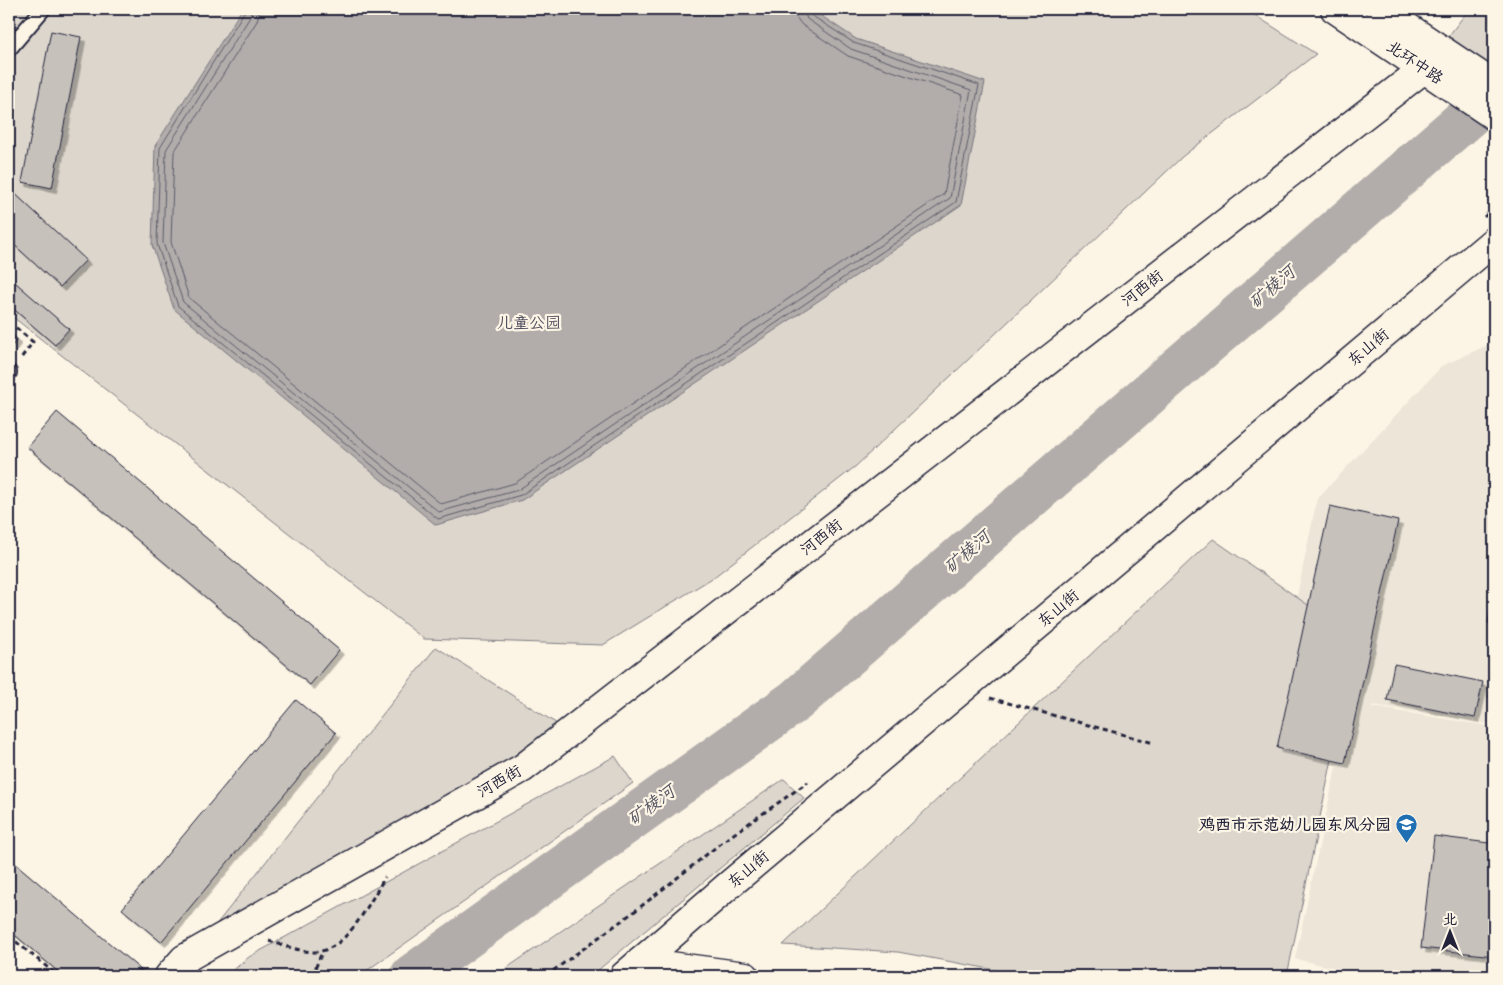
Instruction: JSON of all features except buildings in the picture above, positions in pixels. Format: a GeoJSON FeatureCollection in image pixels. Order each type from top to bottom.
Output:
{"type":"FeatureCollection","features":[{"type":"Feature","properties":{"kind":"main road","name":"北环中路"},"geometry":{"type":"LineString","coordinates":[[1335,9],[1435,61],[1494,85]]}},
{"type":"Feature","properties":{"kind":"main road","name":"北环中路"},"geometry":{"type":"LineString","coordinates":[[1380,9],[1494,116]]}},
{"type":"Feature","properties":{"kind":"main road","name":"河西街"},"geometry":{"type":"LineString","coordinates":[[169,976],[184,959],[523,768],[1435,61]]}},
{"type":"Feature","properties":{"kind":"main road","name":"东山街"},"geometry":{"type":"LineString","coordinates":[[632,969],[1494,241]]}},
{"type":"Feature","properties":{"kind":"main road"},"geometry":{"type":"LineString","coordinates":[[632,969],[745,976]]}},
{"type":"Feature","properties":{"kind":"lane"},"geometry":{"type":"LineString","coordinates":[[9,49],[43,9]]}},
{"type":"Feature","properties":{"kind":"path"},"geometry":{"type":"LineString","coordinates":[[9,322],[34,342],[9,372]]}},
{"type":"Feature","properties":{"kind":"path"},"geometry":{"type":"LineString","coordinates":[[961,690],[1154,743]]}},
{"type":"Feature","properties":{"kind":"path"},"geometry":{"type":"LineString","coordinates":[[546,976],[639,908],[725,840],[809,781]]}},
{"type":"Feature","properties":{"kind":"path"},"geometry":{"type":"LineString","coordinates":[[235,930],[298,949],[315,952],[331,948],[348,933],[388,872]]}},
{"type":"Feature","properties":{"kind":"path"},"geometry":{"type":"LineString","coordinates":[[9,936],[58,976]]}},
{"type":"Feature","properties":{"kind":"path"},"geometry":{"type":"LineString","coordinates":[[312,976],[323,950]]}},
{"type":"Feature","properties":{"kind":"shaded area"},"geometry":{"type":"Polygon","coordinates":[[[1494,342],[1494,706],[1492,705],[1488,724],[1373,705],[1372,707],[1494,727],[1494,976],[1373,976],[1295,959],[1337,763],[1265,751],[1317,499],[1442,366],[1494,342]]]}},
{"type":"Feature","properties":{"kind":"green space","name":"儿童公园"},"geometry":{"type":"Polygon","coordinates":[[[9,9],[1245,9],[1316,54],[1183,156],[856,466],[714,577],[603,645],[424,639],[9,314],[9,9]]]}},
{"type":"Feature","properties":{"kind":"green space"},"geometry":{"type":"Polygon","coordinates":[[[1469,9],[1494,9],[1494,68],[1447,38],[1469,9]]]}},
{"type":"Feature","properties":{"kind":"green space"},"geometry":{"type":"Polygon","coordinates":[[[1213,539],[1357,639],[1287,976],[1028,976],[898,952],[783,945],[1213,539]]]}},
{"type":"Feature","properties":{"kind":"green space"},"geometry":{"type":"Polygon","coordinates":[[[436,647],[562,727],[513,766],[211,931],[436,647]]]}},
{"type":"Feature","properties":{"kind":"green space"},"geometry":{"type":"Polygon","coordinates":[[[615,756],[633,783],[359,976],[226,976],[249,957],[615,756]]]}},
{"type":"Feature","properties":{"kind":"green space"},"geometry":{"type":"Polygon","coordinates":[[[784,779],[804,798],[591,976],[495,976],[784,779]]]}},
{"type":"Feature","properties":{"kind":"water"},"geometry":{"type":"Polygon","coordinates":[[[242,9],[811,9],[856,39],[985,82],[961,205],[522,500],[436,525],[174,309],[152,245],[155,146],[242,9]]]}},
{"type":"Feature","properties":{"kind":"waterway","name":"矿棱河"},"geometry":{"type":"LineString","coordinates":[[412,976],[795,701],[1494,94]]}},
{"type":"Feature","properties":{"kind":"place","name":"鸡西市示范幼儿园东风分园"},"geometry":{"type":"Point","coordinates":[1407,843]}}]}
